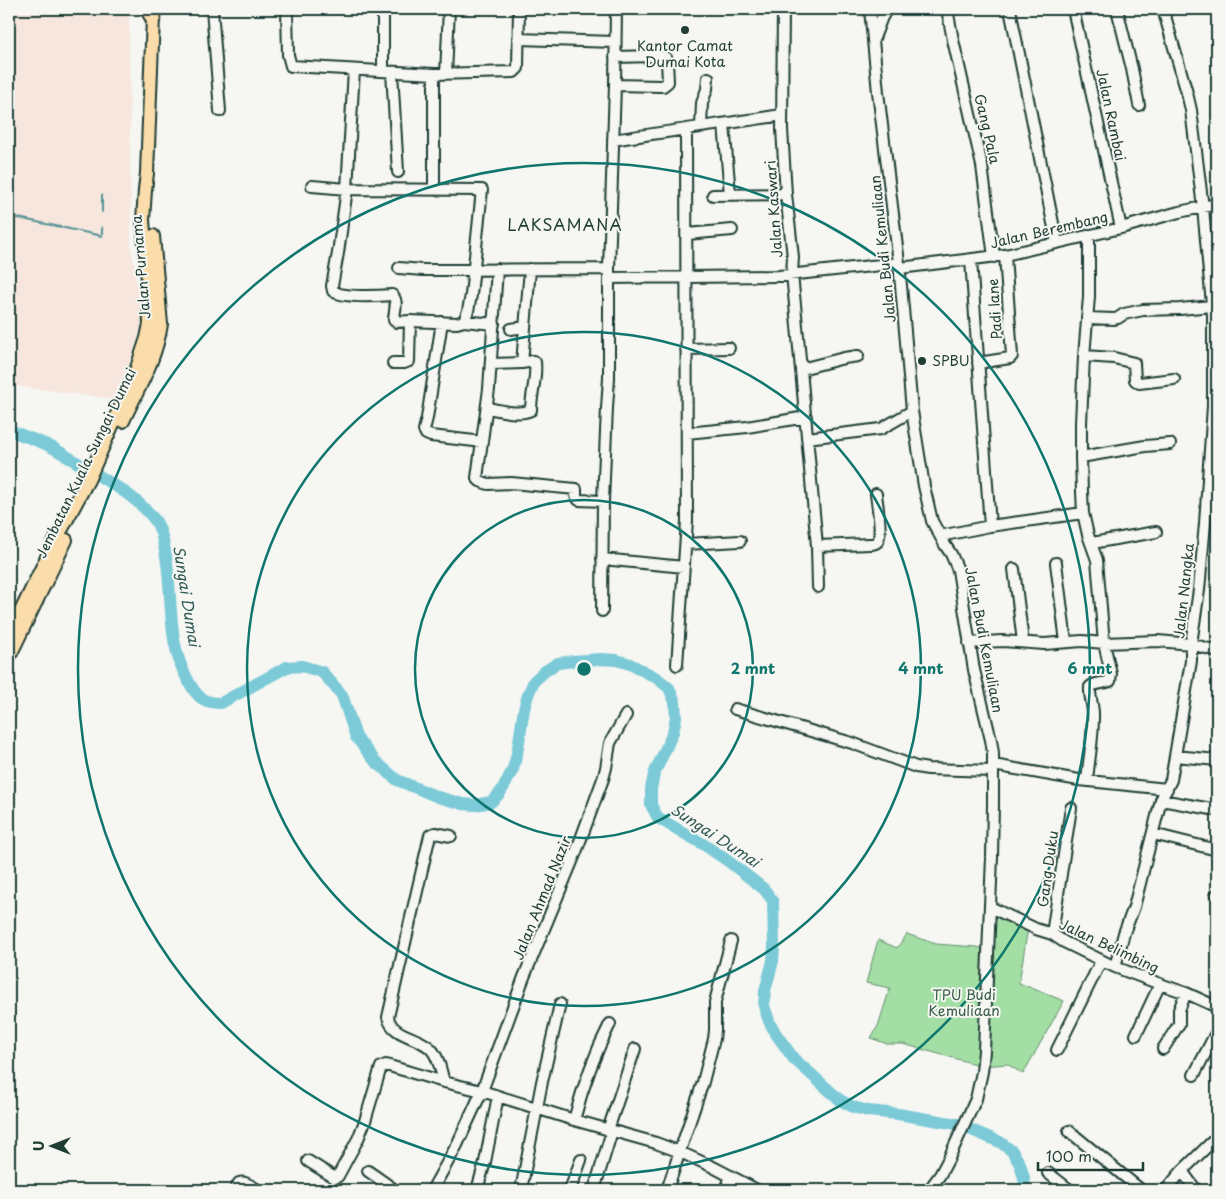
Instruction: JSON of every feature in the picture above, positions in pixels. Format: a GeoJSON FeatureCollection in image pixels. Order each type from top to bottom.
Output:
{"type":"FeatureCollection","features":[{"type":"Feature","properties":{"kind":"main road","name":"Jalan Purnama"},"geometry":{"type":"LineString","coordinates":[[148,354],[147,338],[150,324],[144,190],[147,173],[152,11]]}},
{"type":"Feature","properties":{"kind":"main road","name":"Jembatan Kuala Sungai Dumai"},"geometry":{"type":"LineString","coordinates":[[41,580],[135,374],[148,354]]}},
{"type":"Feature","properties":{"kind":"main road"},"geometry":{"type":"LineString","coordinates":[[9,633],[41,580]]}},
{"type":"Feature","properties":{"kind":"main road"},"geometry":{"type":"LineString","coordinates":[[9,657],[41,580]]}},
{"type":"Feature","properties":{"kind":"street"},"geometry":{"type":"LineString","coordinates":[[212,9],[220,111]]}},
{"type":"Feature","properties":{"kind":"street"},"geometry":{"type":"LineString","coordinates":[[287,9],[288,55],[291,66],[434,74],[514,72],[518,68],[519,9]]}},
{"type":"Feature","properties":{"kind":"street"},"geometry":{"type":"LineString","coordinates":[[383,9],[387,72],[398,172]]}},
{"type":"Feature","properties":{"kind":"street"},"geometry":{"type":"LineString","coordinates":[[446,74],[449,9]]}},
{"type":"Feature","properties":{"kind":"street"},"geometry":{"type":"LineString","coordinates":[[602,610],[603,501],[609,378],[609,274],[616,9]]}},
{"type":"Feature","properties":{"kind":"street","name":"Jalan Kaswari"},"geometry":{"type":"LineString","coordinates":[[783,9],[782,114],[786,194],[818,546],[818,587]]}},
{"type":"Feature","properties":{"kind":"street","name":"Jalan Budi Kemuliaan"},"geometry":{"type":"LineString","coordinates":[[870,9],[872,41],[899,266],[912,411],[927,502],[932,521],[958,570],[974,670],[991,740],[993,768],[990,907],[983,1060],[979,1089],[956,1143],[940,1175],[929,1190]]}},
{"type":"Feature","properties":{"kind":"street","name":"Jalan Budi Kemuliaan"},"geometry":{"type":"LineString","coordinates":[[872,41],[887,9]]}},
{"type":"Feature","properties":{"kind":"street","name":"Gang Pala"},"geometry":{"type":"LineString","coordinates":[[947,9],[982,166],[999,256]]}},
{"type":"Feature","properties":{"kind":"street"},"geometry":{"type":"LineString","coordinates":[[1010,9],[1056,243]]}},
{"type":"Feature","properties":{"kind":"street","name":"Jalan Rambai"},"geometry":{"type":"LineString","coordinates":[[1073,9],[1121,228]]}},
{"type":"Feature","properties":{"kind":"street"},"geometry":{"type":"LineString","coordinates":[[1117,9],[1139,105]]}},
{"type":"Feature","properties":{"kind":"street","name":"Jalan Nangka"},"geometry":{"type":"LineString","coordinates":[[1115,967],[1124,932],[1134,907],[1161,800],[1171,780],[1191,661],[1191,644],[1199,590],[1213,406],[1213,315],[1203,208],[1190,103],[1163,9]]}},
{"type":"Feature","properties":{"kind":"street"},"geometry":{"type":"LineString","coordinates":[[518,38],[615,42]]}},
{"type":"Feature","properties":{"kind":"street"},"geometry":{"type":"LineString","coordinates":[[615,57],[665,57],[667,60],[668,82],[664,86],[615,86]]}},
{"type":"Feature","properties":{"kind":"street"},"geometry":{"type":"LineString","coordinates":[[354,70],[347,189],[332,286],[333,291],[340,294],[392,295],[396,301],[394,320],[396,322],[457,323],[464,321],[500,327],[525,327]]}},
{"type":"Feature","properties":{"kind":"street"},"geometry":{"type":"LineString","coordinates":[[434,74],[434,190]]}},
{"type":"Feature","properties":{"kind":"street"},"geometry":{"type":"LineString","coordinates":[[702,128],[702,103],[707,89],[708,78]]}},
{"type":"Feature","properties":{"kind":"street"},"geometry":{"type":"LineString","coordinates":[[613,140],[702,128],[782,114]]}},
{"type":"Feature","properties":{"kind":"street"},"geometry":{"type":"LineString","coordinates":[[724,124],[730,194]]}},
{"type":"Feature","properties":{"kind":"street"},"geometry":{"type":"LineString","coordinates":[[677,665],[687,521],[686,129]]}},
{"type":"Feature","properties":{"kind":"street"},"geometry":{"type":"LineString","coordinates":[[312,186],[347,189],[482,190],[471,294],[464,321]]}},
{"type":"Feature","properties":{"kind":"street"},"geometry":{"type":"LineString","coordinates":[[713,195],[786,194]]}},
{"type":"Feature","properties":{"kind":"street","name":"Jalan Berembang"},"geometry":{"type":"LineString","coordinates":[[399,268],[423,270],[530,269],[686,278],[792,274],[899,266],[999,256],[1217,204]]}},
{"type":"Feature","properties":{"kind":"street"},"geometry":{"type":"LineString","coordinates":[[687,234],[732,230]]}},
{"type":"Feature","properties":{"kind":"street"},"geometry":{"type":"LineString","coordinates":[[1087,780],[1094,719],[1090,687],[1094,684],[1107,682],[1111,678],[1104,643],[1098,560],[1088,535],[1083,513],[1081,457],[1084,356],[1089,297],[1089,235]]}},
{"type":"Feature","properties":{"kind":"street","name":"Padi lane"},"geometry":{"type":"LineString","coordinates":[[978,363],[1010,358],[1012,356],[999,256]]}},
{"type":"Feature","properties":{"kind":"street"},"geometry":{"type":"LineString","coordinates":[[970,260],[990,526]]}},
{"type":"Feature","properties":{"kind":"street"},"geometry":{"type":"LineString","coordinates":[[497,269],[500,327],[491,364],[487,408],[477,474],[478,480],[488,484],[576,489],[576,496],[579,500],[603,501]]}},
{"type":"Feature","properties":{"kind":"street"},"geometry":{"type":"LineString","coordinates":[[522,363],[530,269]]}},
{"type":"Feature","properties":{"kind":"street"},"geometry":{"type":"LineString","coordinates":[[1087,318],[1118,318],[1124,314],[1143,310],[1212,306]]}},
{"type":"Feature","properties":{"kind":"street"},"geometry":{"type":"LineString","coordinates":[[393,363],[409,361],[410,321]]}},
{"type":"Feature","properties":{"kind":"street"},"geometry":{"type":"LineString","coordinates":[[442,322],[424,430],[426,434],[431,436],[482,442]]}},
{"type":"Feature","properties":{"kind":"street"},"geometry":{"type":"LineString","coordinates":[[686,349],[729,348]]}},
{"type":"Feature","properties":{"kind":"street"},"geometry":{"type":"LineString","coordinates":[[801,369],[858,356]]}},
{"type":"Feature","properties":{"kind":"street"},"geometry":{"type":"LineString","coordinates":[[1084,356],[1114,358],[1134,362],[1135,380],[1139,383],[1174,379]]}},
{"type":"Feature","properties":{"kind":"street"},"geometry":{"type":"LineString","coordinates":[[487,408],[522,413],[531,410],[536,365],[533,361],[491,364]]}},
{"type":"Feature","properties":{"kind":"street"},"geometry":{"type":"LineString","coordinates":[[807,438],[881,429],[912,411]]}},
{"type":"Feature","properties":{"kind":"street"},"geometry":{"type":"LineString","coordinates":[[686,433],[747,427],[805,412]]}},
{"type":"Feature","properties":{"kind":"street"},"geometry":{"type":"LineString","coordinates":[[1081,457],[1145,446],[1170,444]]}},
{"type":"Feature","properties":{"kind":"street"},"geometry":{"type":"LineString","coordinates":[[818,546],[870,544],[878,541],[880,538],[880,526],[876,494]]}},
{"type":"Feature","properties":{"kind":"street"},"geometry":{"type":"LineString","coordinates":[[940,536],[990,526],[1083,513]]}},
{"type":"Feature","properties":{"kind":"street"},"geometry":{"type":"LineString","coordinates":[[1092,543],[1156,532]]}},
{"type":"Feature","properties":{"kind":"street"},"geometry":{"type":"LineString","coordinates":[[686,544],[740,541]]}},
{"type":"Feature","properties":{"kind":"street"},"geometry":{"type":"LineString","coordinates":[[602,559],[684,567]]}},
{"type":"Feature","properties":{"kind":"street"},"geometry":{"type":"LineString","coordinates":[[1056,563],[1066,642]]}},
{"type":"Feature","properties":{"kind":"street"},"geometry":{"type":"LineString","coordinates":[[1014,569],[1022,642]]}},
{"type":"Feature","properties":{"kind":"street"},"geometry":{"type":"LineString","coordinates":[[969,643],[1158,642],[1191,644],[1217,651]]}},
{"type":"Feature","properties":{"kind":"street"},"geometry":{"type":"LineString","coordinates":[[735,709],[852,743],[916,767],[928,769],[1000,767],[1087,780],[1167,789]]}},
{"type":"Feature","properties":{"kind":"street","name":"Jalan Ahmad Nazir"},"geometry":{"type":"LineString","coordinates":[[432,1190],[457,1145],[482,1091],[524,978],[604,779],[610,743],[626,715]]}},
{"type":"Feature","properties":{"kind":"street"},"geometry":{"type":"LineString","coordinates":[[1175,756],[1217,760]]}},
{"type":"Feature","properties":{"kind":"street"},"geometry":{"type":"LineString","coordinates":[[1161,800],[1217,810]]}},
{"type":"Feature","properties":{"kind":"street","name":"Gang Duku"},"geometry":{"type":"LineString","coordinates":[[1052,934],[1072,808]]}},
{"type":"Feature","properties":{"kind":"street"},"geometry":{"type":"LineString","coordinates":[[444,1082],[433,1050],[395,1029],[389,1022],[388,1017],[430,835],[436,833],[451,836]]}},
{"type":"Feature","properties":{"kind":"street"},"geometry":{"type":"LineString","coordinates":[[1153,834],[1217,850]]}},
{"type":"Feature","properties":{"kind":"street","name":"Jalan Belimbing"},"geometry":{"type":"LineString","coordinates":[[990,907],[1036,930],[1052,934],[1064,942],[1115,967],[1186,993],[1217,1007]]}},
{"type":"Feature","properties":{"kind":"street"},"geometry":{"type":"LineString","coordinates":[[667,1190],[703,1082],[714,1039],[715,1002],[731,941]]}},
{"type":"Feature","properties":{"kind":"street"},"geometry":{"type":"LineString","coordinates":[[1057,1050],[1101,960]]}},
{"type":"Feature","properties":{"kind":"street"},"geometry":{"type":"LineString","coordinates":[[1136,1035],[1160,984]]}},
{"type":"Feature","properties":{"kind":"street"},"geometry":{"type":"LineString","coordinates":[[1162,1049],[1179,1024],[1179,1010],[1186,993]]}},
{"type":"Feature","properties":{"kind":"street"},"geometry":{"type":"LineString","coordinates":[[521,1190],[560,1004]]}},
{"type":"Feature","properties":{"kind":"street"},"geometry":{"type":"LineString","coordinates":[[574,1120],[589,1069],[610,1024]]}},
{"type":"Feature","properties":{"kind":"street"},"geometry":{"type":"LineString","coordinates":[[1194,1075],[1217,1031]]}},
{"type":"Feature","properties":{"kind":"street"},"geometry":{"type":"LineString","coordinates":[[594,1190],[610,1130],[636,1049]]}},
{"type":"Feature","properties":{"kind":"street"},"geometry":{"type":"LineString","coordinates":[[308,1161],[337,1178],[358,1139],[365,1121],[380,1067],[390,1065],[656,1143],[680,1152],[757,1190]]}},
{"type":"Feature","properties":{"kind":"street"},"geometry":{"type":"LineString","coordinates":[[477,1190],[485,1162],[498,1096]]}},
{"type":"Feature","properties":{"kind":"street"},"geometry":{"type":"LineString","coordinates":[[1069,1131],[1141,1190]]}},
{"type":"Feature","properties":{"kind":"street"},"geometry":{"type":"LineString","coordinates":[[1166,1190],[1182,1171],[1217,1137]]}},
{"type":"Feature","properties":{"kind":"street"},"geometry":{"type":"LineString","coordinates":[[570,1190],[581,1160]]}},
{"type":"Feature","properties":{"kind":"street"},"geometry":{"type":"LineString","coordinates":[[368,1171],[395,1190]]}},
{"type":"Feature","properties":{"kind":"street"},"geometry":{"type":"LineString","coordinates":[[1182,1171],[1196,1190]]}},
{"type":"Feature","properties":{"kind":"street"},"geometry":{"type":"LineString","coordinates":[[1048,1173],[1070,1190]]}},
{"type":"Feature","properties":{"kind":"street"},"geometry":{"type":"LineString","coordinates":[[726,1190],[731,1176]]}},
{"type":"Feature","properties":{"kind":"street"},"geometry":{"type":"LineString","coordinates":[[235,1190],[241,1182],[258,1190]]}},
{"type":"Feature","properties":{"kind":"shaded area"},"geometry":{"type":"Polygon","coordinates":[[[9,9],[129,9],[131,246],[143,321],[131,361],[112,399],[9,385],[9,9]]]}},
{"type":"Feature","properties":{"kind":"green space","name":"TPU Budi Kemuliaan"},"geometry":{"type":"Polygon","coordinates":[[[990,911],[1028,927],[1019,983],[1064,1001],[1023,1074],[1007,1064],[982,1066],[903,1044],[887,1044],[871,1038],[878,1026],[890,988],[866,983],[878,940],[897,948],[907,934],[936,944],[977,947],[988,950],[990,911]]]}},
{"type":"Feature","properties":{"kind":"waterway"},"geometry":{"type":"LineString","coordinates":[[102,195],[102,212]]}},
{"type":"Feature","properties":{"kind":"waterway"},"geometry":{"type":"LineString","coordinates":[[9,216],[102,236],[102,227]]}},
{"type":"Feature","properties":{"kind":"waterway","name":"Sungai Dumai"},"geometry":{"type":"LineString","coordinates":[[9,430],[50,446],[111,483],[138,503],[154,519],[160,530],[168,567],[171,618],[176,651],[181,667],[195,692],[201,698],[210,702],[221,703],[287,667],[302,666],[322,672],[342,695],[356,737],[375,761],[397,780],[438,797],[463,804],[475,805],[491,802],[500,793],[513,769],[524,709],[534,681],[558,663],[601,659],[616,660],[630,664],[657,678],[669,688],[675,702],[676,717],[673,732],[654,774],[651,789],[651,805],[658,818],[728,861],[764,889],[773,901],[773,961],[765,991],[764,1006],[776,1034],[794,1059],[840,1100],[853,1107],[868,1111],[957,1124],[1000,1142],[1012,1151],[1020,1164],[1025,1190]]}},
{"type":"Feature","properties":{"kind":"place","name":"Kantor Camat Dumai Kota"},"geometry":{"type":"Point","coordinates":[685,30]}},
{"type":"Feature","properties":{"kind":"place","name":"SPBU"},"geometry":{"type":"Point","coordinates":[922,361]}},
{"type":"Feature","properties":{"kind":"district","name":"LAKSAMANA"},"geometry":{"type":"Point","coordinates":[565,225]}}]}
